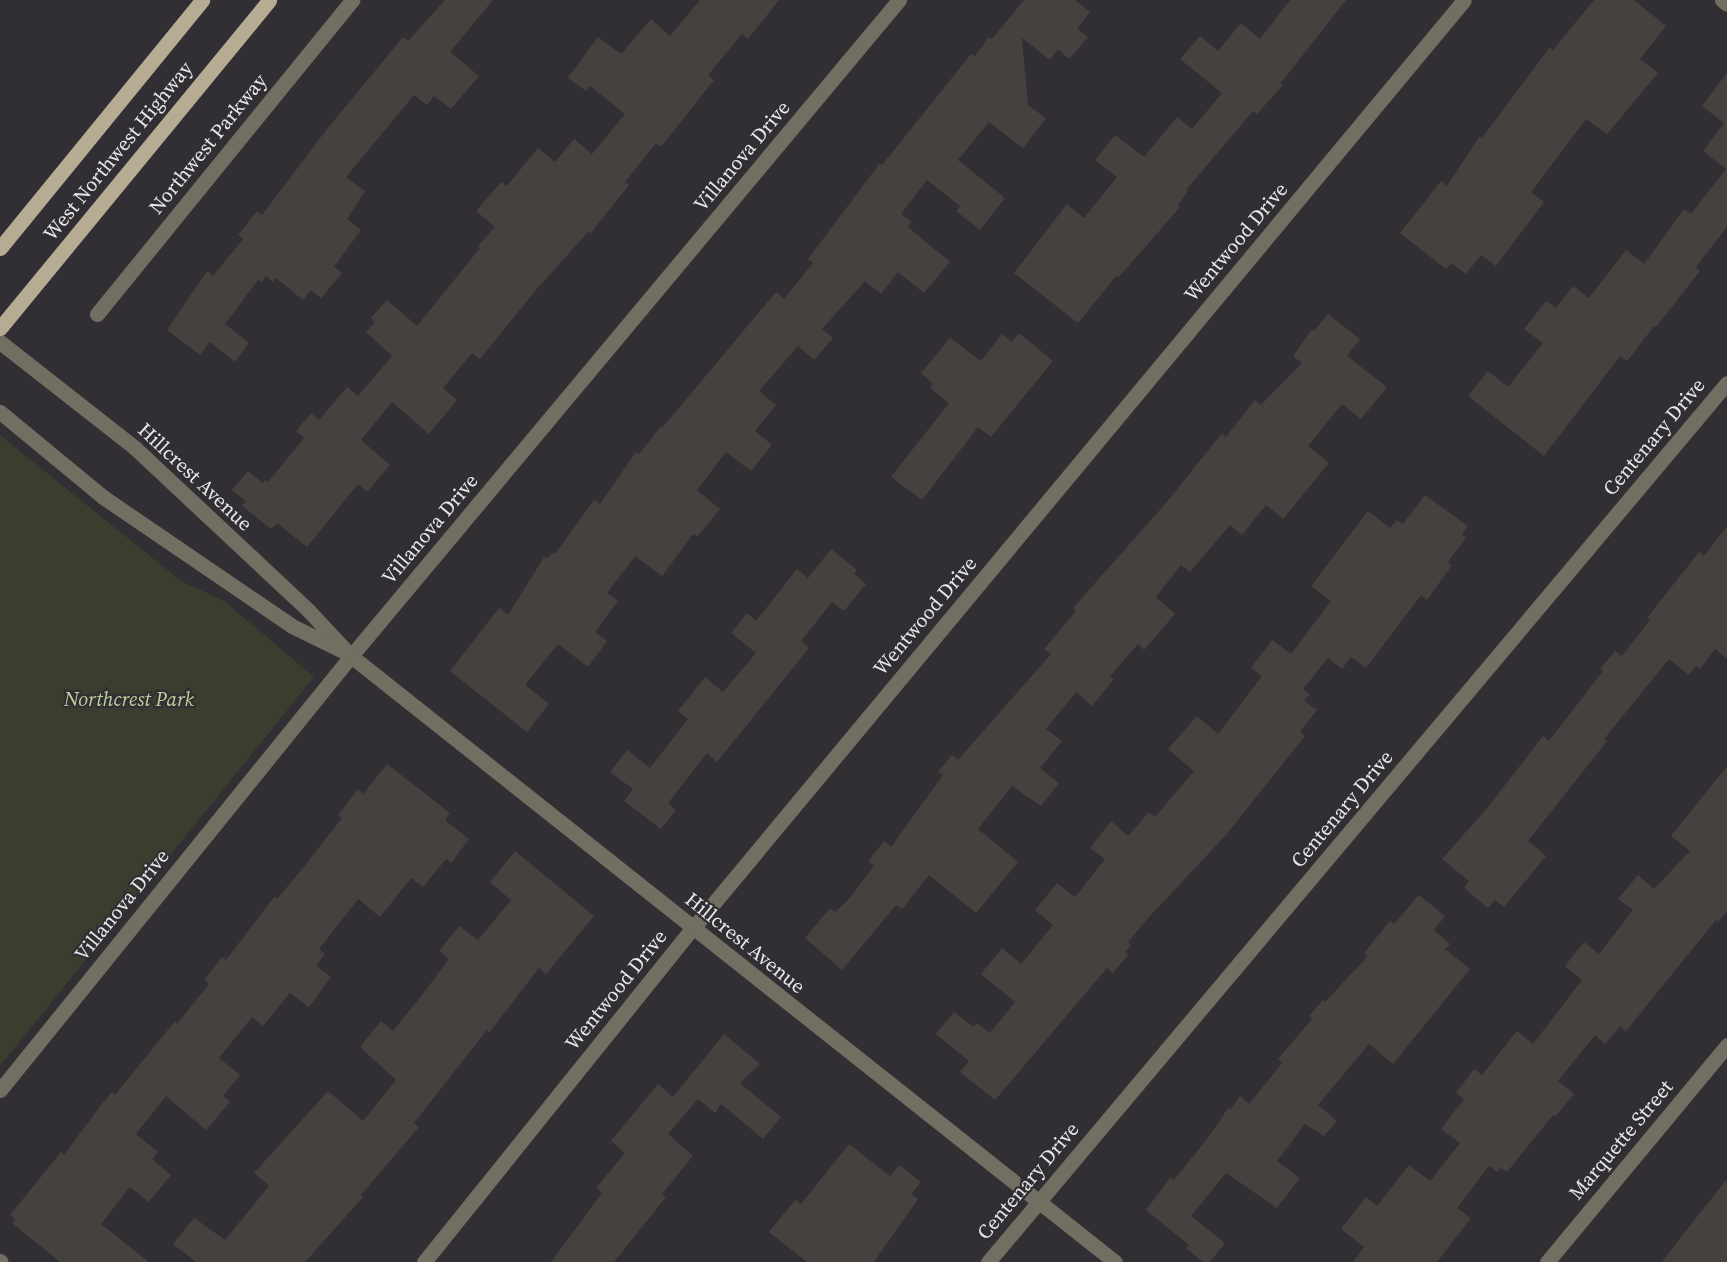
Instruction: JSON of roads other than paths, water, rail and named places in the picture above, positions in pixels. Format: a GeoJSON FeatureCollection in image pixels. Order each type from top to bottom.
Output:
{"type":"FeatureCollection","features":[{"type":"Feature","properties":{"kind":"main road","name":"West Northwest Highway"},"geometry":{"type":"LineString","coordinates":[[0,248],[202,0]]}},
{"type":"Feature","properties":{"kind":"main road","name":"West Northwest Highway"},"geometry":{"type":"LineString","coordinates":[[0,328],[269,0]]}},
{"type":"Feature","properties":{"kind":"street","name":"Northwest Parkway"},"geometry":{"type":"LineString","coordinates":[[97,315],[352,0]]}},
{"type":"Feature","properties":{"kind":"street","name":"Villanova Drive"},"geometry":{"type":"LineString","coordinates":[[0,1090],[351,656],[899,0]]}},
{"type":"Feature","properties":{"kind":"street","name":"Wentwood Drive"},"geometry":{"type":"LineString","coordinates":[[424,1262],[693,928],[1464,0]]}},
{"type":"Feature","properties":{"kind":"street"},"geometry":{"type":"LineString","coordinates":[[1722,0],[1727,4]]}},
{"type":"Feature","properties":{"kind":"street","name":"Hillcrest Avenue"},"geometry":{"type":"LineString","coordinates":[[0,342],[135,448],[309,611],[351,656],[1115,1262]]}},
{"type":"Feature","properties":{"kind":"street","name":"Centenary Drive"},"geometry":{"type":"LineString","coordinates":[[988,1262],[1727,383]]}},
{"type":"Feature","properties":{"kind":"street","name":"Hillcrest Avenue"},"geometry":{"type":"LineString","coordinates":[[0,412],[102,497],[292,626],[351,656]]}},
{"type":"Feature","properties":{"kind":"street","name":"Marquette Street"},"geometry":{"type":"LineString","coordinates":[[1547,1262],[1727,1045]]}},
{"type":"Feature","properties":{"kind":"park label","name":"Northcrest Park"},"geometry":{"type":"Point","coordinates":[129,699]}}]}
